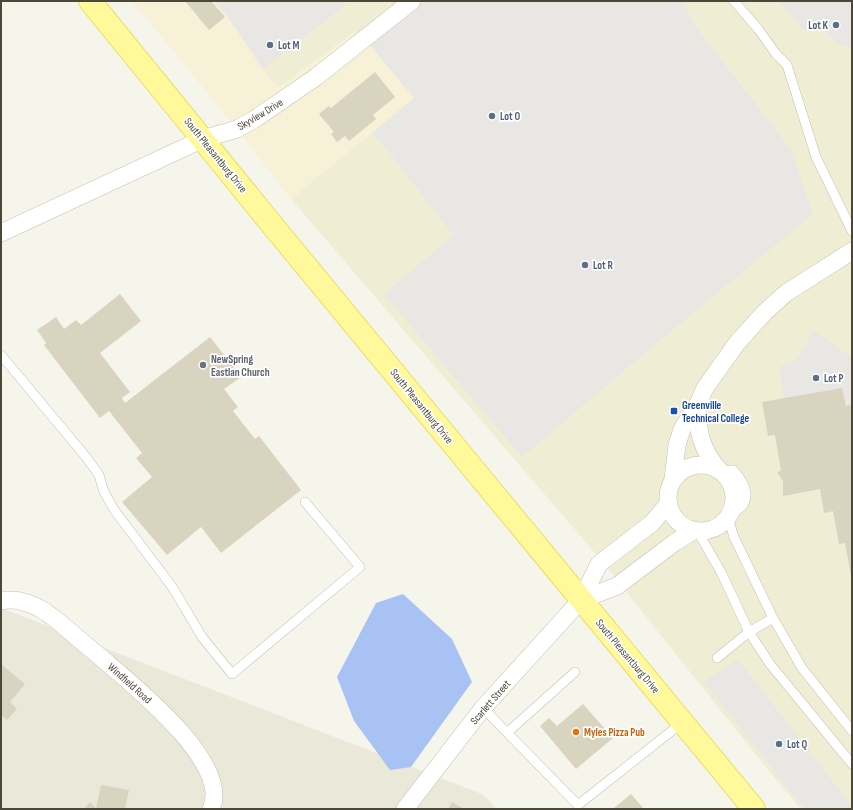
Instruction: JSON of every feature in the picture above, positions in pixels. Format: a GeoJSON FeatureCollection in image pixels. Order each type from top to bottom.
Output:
{"type":"FeatureCollection","features":[{"type":"Feature","properties":{"kind":"main road","name":"South Pleasantburg Drive"},"geometry":{"type":"LineString","coordinates":[[90,1],[754,809]]}},
{"type":"Feature","properties":{"kind":"street","name":"Skyview Drive"},"geometry":{"type":"LineString","coordinates":[[1,233],[203,139],[237,129],[255,120],[316,77],[412,1]]}},
{"type":"Feature","properties":{"kind":"street"},"geometry":{"type":"LineString","coordinates":[[698,404],[697,422],[700,436],[709,458],[730,482],[735,496],[734,506],[729,517],[720,526],[709,531],[695,531],[684,527],[676,521],[668,504],[677,445],[682,429],[698,404],[705,388],[724,360],[737,342],[764,313],[786,293],[852,251]]}},
{"type":"Feature","properties":{"kind":"street"},"geometry":{"type":"LineString","coordinates":[[673,479],[685,469],[699,465],[710,466],[720,470]]}},
{"type":"Feature","properties":{"kind":"street"},"geometry":{"type":"LineString","coordinates":[[581,600],[599,564],[652,523],[668,504]]}},
{"type":"Feature","properties":{"kind":"street"},"geometry":{"type":"LineString","coordinates":[[581,600],[617,586],[674,543],[695,531]]}},
{"type":"Feature","properties":{"kind":"street","name":"Windfield Road"},"geometry":{"type":"LineString","coordinates":[[1,601],[10,599],[26,602],[41,608],[140,692],[175,725],[204,763],[214,793],[211,809]]}},
{"type":"Feature","properties":{"kind":"street","name":"Scarlett Street"},"geometry":{"type":"LineString","coordinates":[[405,809],[483,708],[581,600]]}},
{"type":"Feature","properties":{"kind":"lane"},"geometry":{"type":"LineString","coordinates":[[734,1],[759,30],[776,54],[787,65],[816,157],[852,231]]}},
{"type":"Feature","properties":{"kind":"lane"},"geometry":{"type":"LineString","coordinates":[[1,355],[99,474],[104,492],[115,510],[173,588],[202,637],[232,674],[360,567],[305,502]]}},
{"type":"Feature","properties":{"kind":"lane"},"geometry":{"type":"LineString","coordinates":[[729,517],[734,537],[774,618],[802,668],[852,731]]}},
{"type":"Feature","properties":{"kind":"lane"},"geometry":{"type":"LineString","coordinates":[[695,531],[722,574],[749,632],[770,664],[852,764]]}},
{"type":"Feature","properties":{"kind":"lane"},"geometry":{"type":"LineString","coordinates":[[717,658],[749,632],[774,618]]}},
{"type":"Feature","properties":{"kind":"lane"},"geometry":{"type":"LineString","coordinates":[[508,732],[575,672]]}},
{"type":"Feature","properties":{"kind":"lane"},"geometry":{"type":"LineString","coordinates":[[483,708],[578,805],[683,722]]}},
{"type":"Feature","properties":{"kind":"shaded area"},"geometry":{"type":"Polygon","coordinates":[[[132,1],[214,1],[230,20],[278,88],[353,33],[369,44],[414,98],[291,199],[237,129],[132,1]]]}},
{"type":"Feature","properties":{"kind":"shaded area"},"geometry":{"type":"Polygon","coordinates":[[[214,1],[852,1],[852,809],[801,809],[772,775],[601,560],[291,199],[414,98],[369,44],[353,33],[278,88],[263,69],[230,20],[214,1]]]}},
{"type":"Feature","properties":{"kind":"shaded area","name":"Lot M"},"geometry":{"type":"Polygon","coordinates":[[[214,1],[343,1],[346,5],[263,69],[230,20],[214,1]]]}},
{"type":"Feature","properties":{"kind":"shaded area","name":"Lot R"},"geometry":{"type":"Polygon","coordinates":[[[421,1],[683,1],[695,26],[790,148],[813,214],[522,457],[384,294],[453,235],[385,147],[372,133],[414,98],[369,44],[421,1]]]}},
{"type":"Feature","properties":{"kind":"shaded area","name":"Lot K"},"geometry":{"type":"Polygon","coordinates":[[[779,1],[852,1],[852,47],[837,44],[816,20],[804,30],[779,1]]]}},
{"type":"Feature","properties":{"kind":"shaded area","name":"Lot P"},"geometry":{"type":"Polygon","coordinates":[[[814,330],[852,358],[852,405],[846,406],[842,388],[784,398],[779,367],[795,361],[814,330]]]}},
{"type":"Feature","properties":{"kind":"shaded area"},"geometry":{"type":"Polygon","coordinates":[[[1,608],[482,794],[497,809],[1,809],[1,608]]]}},
{"type":"Feature","properties":{"kind":"shaded area","name":"Lot Q"},"geometry":{"type":"Polygon","coordinates":[[[738,659],[852,806],[852,809],[805,809],[704,682],[738,659]]]}},
{"type":"Feature","properties":{"kind":"water"},"geometry":{"type":"Polygon","coordinates":[[[403,594],[452,639],[472,682],[411,767],[390,770],[354,721],[337,677],[376,603],[403,594]]]}},
{"type":"Feature","properties":{"kind":"building"},"geometry":{"type":"Polygon","coordinates":[[[185,1],[211,1],[225,17],[209,30],[185,1]]]}},
{"type":"Feature","properties":{"kind":"building"},"geometry":{"type":"Polygon","coordinates":[[[375,72],[395,97],[373,115],[376,119],[349,141],[345,136],[337,142],[331,134],[334,132],[319,114],[329,106],[331,108],[375,72]]]}},
{"type":"Feature","properties":{"kind":"building"},"geometry":{"type":"Polygon","coordinates":[[[120,294],[141,321],[100,353],[130,392],[122,398],[125,403],[210,337],[241,377],[224,389],[238,407],[233,411],[255,439],[259,436],[301,490],[221,553],[201,527],[167,555],[122,502],[152,477],[136,458],[142,453],[109,411],[100,418],[44,345],[46,343],[37,330],[56,317],[64,329],[76,320],[81,325],[120,294]]]}},
{"type":"Feature","properties":{"kind":"building"},"geometry":{"type":"Polygon","coordinates":[[[842,388],[846,406],[852,405],[851,576],[845,543],[839,544],[833,511],[824,513],[820,489],[783,496],[783,481],[777,472],[781,471],[775,435],[768,436],[762,402],[842,388]]]}},
{"type":"Feature","properties":{"kind":"building"},"geometry":{"type":"Polygon","coordinates":[[[2,665],[25,684],[10,702],[17,709],[7,720],[1,715],[2,665]]]}},
{"type":"Feature","properties":{"kind":"building","name":"Myles Pizza Pub"},"geometry":{"type":"Polygon","coordinates":[[[583,704],[613,738],[576,769],[540,726],[549,718],[557,726],[583,704]]]}},
{"type":"Feature","properties":{"kind":"building"},"geometry":{"type":"Polygon","coordinates":[[[101,785],[129,790],[125,809],[84,809],[90,802],[96,808],[101,785]]]}},
{"type":"Feature","properties":{"kind":"building"},"geometry":{"type":"Polygon","coordinates":[[[631,794],[644,809],[613,809],[631,794]]]}},
{"type":"Feature","properties":{"kind":"building"},"geometry":{"type":"Polygon","coordinates":[[[452,802],[464,809],[448,809],[452,802]]]}},
{"type":"Feature","properties":{"kind":"place","name":"Lot K"},"geometry":{"type":"Point","coordinates":[836,25]}},
{"type":"Feature","properties":{"kind":"place","name":"Lot M"},"geometry":{"type":"Point","coordinates":[270,45]}},
{"type":"Feature","properties":{"kind":"place","name":"Lot O"},"geometry":{"type":"Point","coordinates":[492,116]}},
{"type":"Feature","properties":{"kind":"place","name":"Lot R"},"geometry":{"type":"Point","coordinates":[585,265]}},
{"type":"Feature","properties":{"kind":"place","name":"NewSpring Eastlan Church"},"geometry":{"type":"Point","coordinates":[203,365]}},
{"type":"Feature","properties":{"kind":"place","name":"Lot P"},"geometry":{"type":"Point","coordinates":[816,378]}},
{"type":"Feature","properties":{"kind":"place","name":"Greenville Technical College"},"geometry":{"type":"Point","coordinates":[674,411]}},
{"type":"Feature","properties":{"kind":"place","name":"Myles Pizza Pub"},"geometry":{"type":"Point","coordinates":[576,732]}},
{"type":"Feature","properties":{"kind":"place","name":"Lot Q"},"geometry":{"type":"Point","coordinates":[779,744]}}]}
